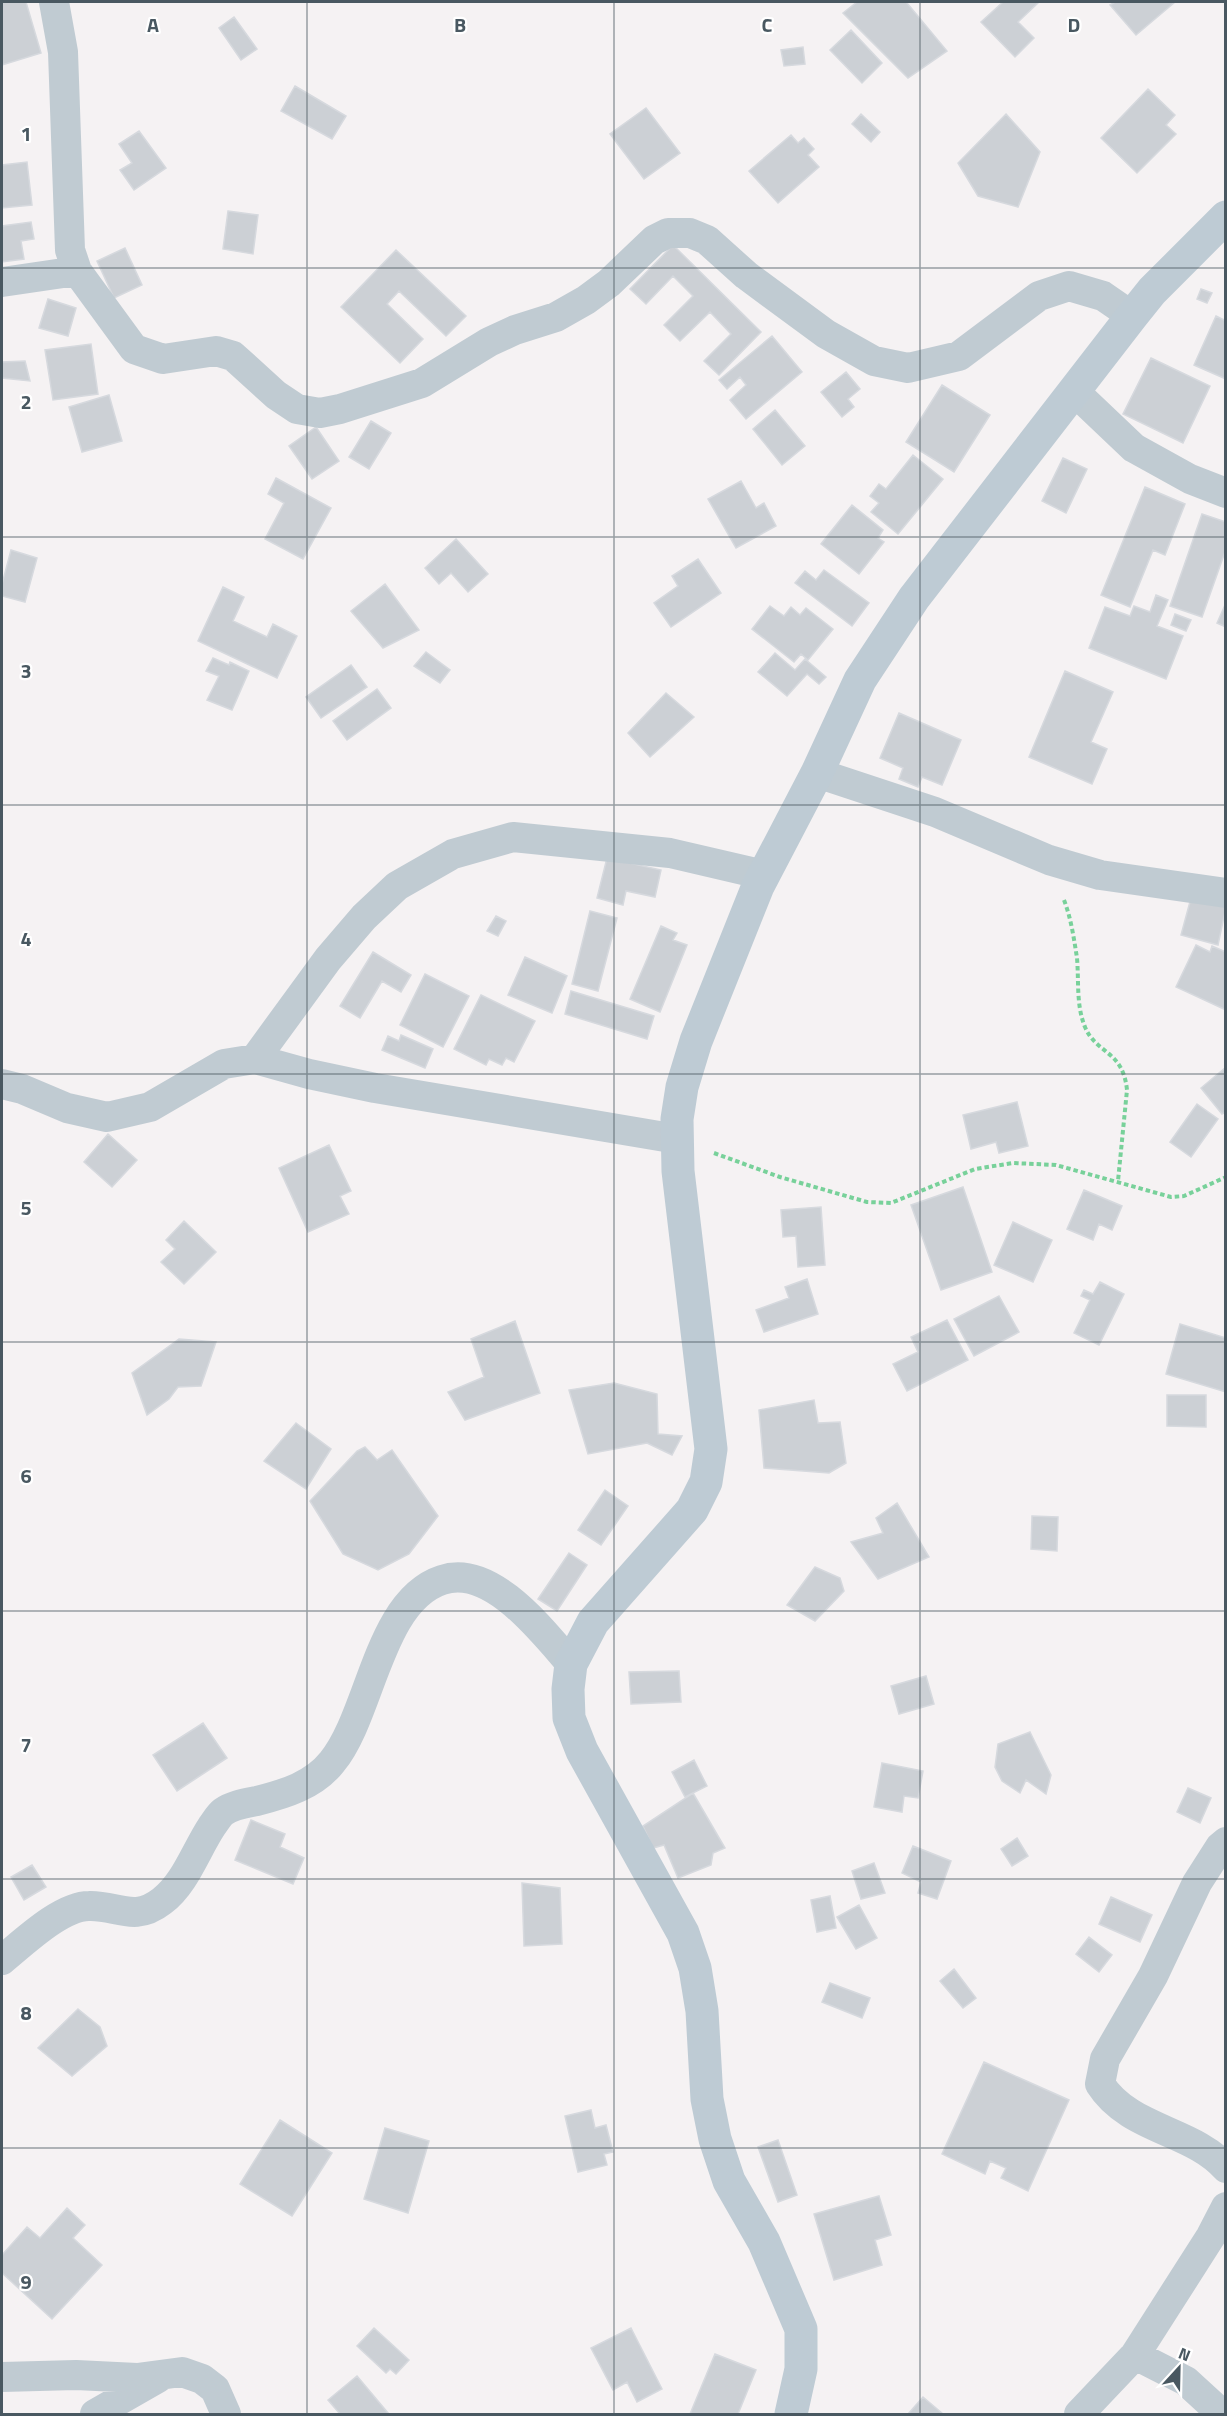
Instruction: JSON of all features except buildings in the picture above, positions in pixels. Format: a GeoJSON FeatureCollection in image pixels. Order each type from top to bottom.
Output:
{"type":"FeatureCollection","features":[{"type":"Feature","properties":{"kind":"street"},"geometry":{"type":"LineString","coordinates":[[54,2],[63,52],[70,250],[77,272],[134,349],[163,359],[216,351],[233,356],[297,410],[320,413],[340,410],[422,383],[506,334],[556,317],[586,300],[609,283],[654,240],[668,233],[690,233],[707,240],[746,275],[826,334],[874,362],[908,368],[959,356],[1039,296],[1069,286],[1103,296],[1132,316]]}},
{"type":"Feature","properties":{"kind":"street"},"geometry":{"type":"LineString","coordinates":[[791,2415],[801,2369],[801,2329],[764,2242],[729,2181],[715,2139],[707,2099],[702,2011],[695,1968],[683,1933],[582,1751],[569,1718],[568,1689],[571,1664],[593,1622],[692,1510],[706,1482],[711,1449],[681,1209],[677,1139],[682,1087],[696,1041],[764,875],[861,680],[914,598],[1132,316],[1152,291],[1226,217]]}},
{"type":"Feature","properties":{"kind":"street"},"geometry":{"type":"LineString","coordinates":[[2,282],[77,272]]}},
{"type":"Feature","properties":{"kind":"street"},"geometry":{"type":"LineString","coordinates":[[1074,391],[1134,447],[1190,479],[1226,493]]}},
{"type":"Feature","properties":{"kind":"street"},"geometry":{"type":"LineString","coordinates":[[817,772],[936,812],[1049,860],[1100,875],[1226,893]]}},
{"type":"Feature","properties":{"kind":"street"},"geometry":{"type":"LineString","coordinates":[[255,1059],[321,968],[364,917],[397,886],[453,854],[513,837],[670,853],[764,875]]}},
{"type":"Feature","properties":{"kind":"street"},"geometry":{"type":"LineString","coordinates":[[2,1084],[22,1089],[67,1108],[107,1116],[150,1107],[224,1064],[255,1059],[309,1074],[386,1090],[677,1139]]}},
{"type":"Feature","properties":{"kind":"street"},"geometry":{"type":"LineString","coordinates":[[2,1960],[40,1929],[73,1909],[89,1905],[138,1913],[161,1902],[176,1888],[200,1844],[222,1812],[242,1804],[284,1795],[310,1781],[332,1763],[347,1736],[375,1665],[401,1615],[422,1589],[443,1579],[465,1578],[492,1586],[535,1623],[571,1664]]}},
{"type":"Feature","properties":{"kind":"street"},"geometry":{"type":"LineString","coordinates":[[1226,1842],[1220,1847],[1197,1884],[1153,1976],[1105,2060],[1100,2084],[1126,2112],[1182,2139],[1220,2161],[1226,2168]]}},
{"type":"Feature","properties":{"kind":"street"},"geometry":{"type":"LineString","coordinates":[[1079,2415],[1135,2355],[1211,2235],[1226,2207]]}},
{"type":"Feature","properties":{"kind":"street"},"geometry":{"type":"LineString","coordinates":[[1135,2355],[1186,2381],[1222,2415]]}},
{"type":"Feature","properties":{"kind":"street"},"geometry":{"type":"LineString","coordinates":[[2,2377],[137,2378],[182,2372],[202,2379],[215,2389],[226,2415]]}},
{"type":"Feature","properties":{"kind":"street"},"geometry":{"type":"LineString","coordinates":[[95,2415],[163,2375]]}},
{"type":"Feature","properties":{"kind":"path"},"geometry":{"type":"LineString","coordinates":[[1049,860],[1068,909],[1077,958],[1079,1008],[1086,1030],[1122,1066],[1125,1077],[1127,1090],[1118,1181]]}},
{"type":"Feature","properties":{"kind":"path"},"geometry":{"type":"LineString","coordinates":[[677,1139],[780,1177],[867,1202],[891,1203],[975,1169],[1012,1163],[1056,1164],[1171,1197],[1184,1196],[1226,1177]]}}]}
